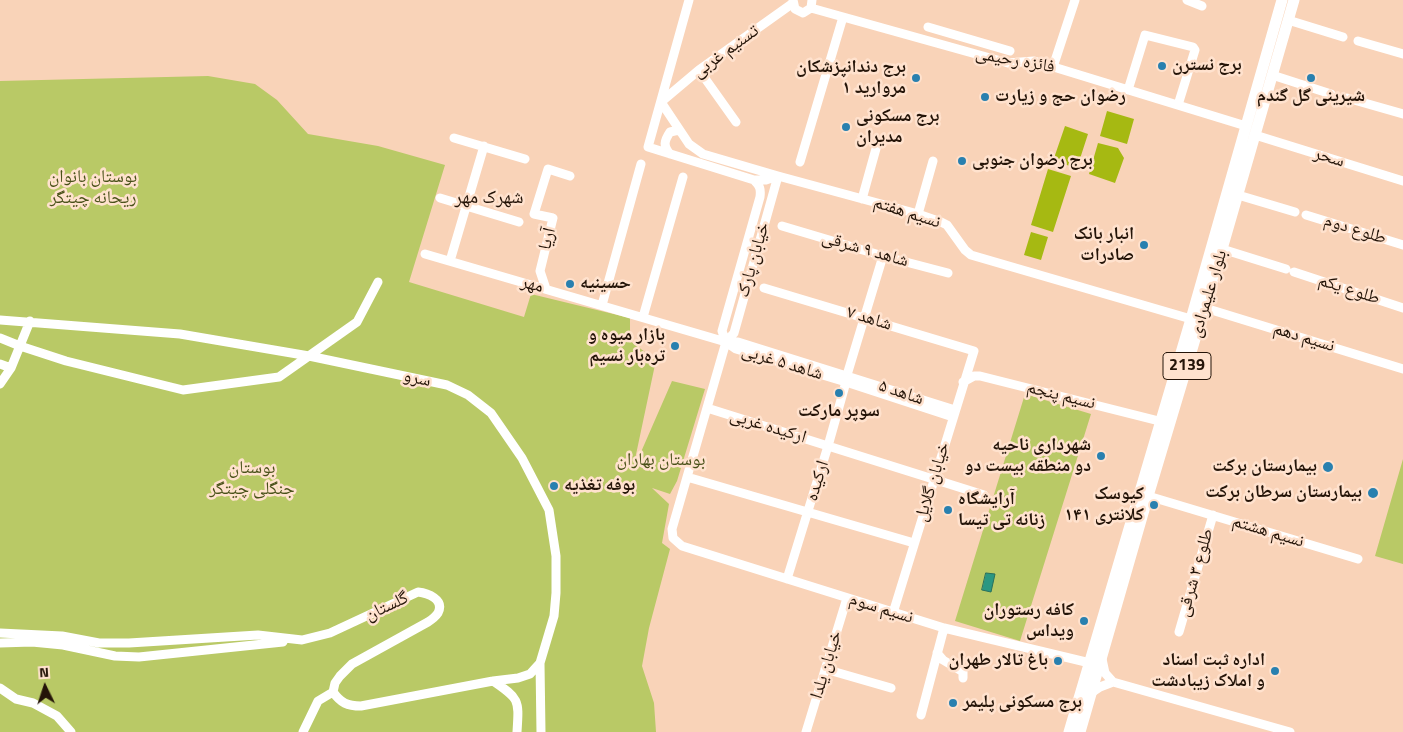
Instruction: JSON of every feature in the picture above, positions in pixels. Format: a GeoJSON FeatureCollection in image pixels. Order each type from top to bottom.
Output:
{"type":"FeatureCollection","features":[{"type":"Feature","properties":{"kind":"main road","name":"بلوار علیمرادی"},"geometry":{"type":"LineString","coordinates":[[1069,732],[1191,319],[1282,0]]}},
{"type":"Feature","properties":{"kind":"main road","name":"بلوار علیمرادی"},"geometry":{"type":"LineString","coordinates":[[1080,732],[1294,0]]}},
{"type":"Feature","properties":{"kind":"street"},"geometry":{"type":"LineString","coordinates":[[688,0],[648,147],[754,180],[766,180],[778,176]]}},
{"type":"Feature","properties":{"kind":"street"},"geometry":{"type":"LineString","coordinates":[[1053,67],[1075,0]]}},
{"type":"Feature","properties":{"kind":"street"},"geometry":{"type":"LineString","coordinates":[[1187,0],[1202,6]]}},
{"type":"Feature","properties":{"kind":"street","name":"تسنیم غربی"},"geometry":{"type":"LineString","coordinates":[[661,102],[699,70],[793,2]]}},
{"type":"Feature","properties":{"kind":"street","name":"فائزه رحیمی"},"geometry":{"type":"LineString","coordinates":[[793,2],[795,9],[800,13],[806,12],[812,4],[843,17],[980,56],[1008,63],[1034,61],[1246,126]]}},
{"type":"Feature","properties":{"kind":"street"},"geometry":{"type":"LineString","coordinates":[[800,162],[843,17]]}},
{"type":"Feature","properties":{"kind":"street"},"geometry":{"type":"LineString","coordinates":[[1288,20],[1343,37]]}},
{"type":"Feature","properties":{"kind":"street"},"geometry":{"type":"LineString","coordinates":[[928,28],[1010,51]]}},
{"type":"Feature","properties":{"kind":"street"},"geometry":{"type":"LineString","coordinates":[[1128,90],[1145,35],[1193,47],[1195,50],[1178,105]]}},
{"type":"Feature","properties":{"kind":"street"},"geometry":{"type":"LineString","coordinates":[[1358,41],[1403,54]]}},
{"type":"Feature","properties":{"kind":"street"},"geometry":{"type":"LineString","coordinates":[[980,56],[984,43]]}},
{"type":"Feature","properties":{"kind":"street"},"geometry":{"type":"LineString","coordinates":[[699,70],[736,122]]}},
{"type":"Feature","properties":{"kind":"street"},"geometry":{"type":"LineString","coordinates":[[1272,75],[1331,94]]}},
{"type":"Feature","properties":{"kind":"street"},"geometry":{"type":"LineString","coordinates":[[1347,98],[1403,114]]}},
{"type":"Feature","properties":{"kind":"street","name":"نسیم هفتم"},"geometry":{"type":"LineString","coordinates":[[661,102],[689,144],[703,154],[918,214],[947,225],[964,250],[971,255],[1191,319]]}},
{"type":"Feature","properties":{"kind":"street"},"geometry":{"type":"LineString","coordinates":[[671,154],[665,148],[665,140],[670,132],[679,130]]}},
{"type":"Feature","properties":{"kind":"street","name":"سحر"},"geometry":{"type":"LineString","coordinates":[[1255,136],[1403,181]]}},
{"type":"Feature","properties":{"kind":"street"},"geometry":{"type":"LineString","coordinates":[[454,138],[526,159]]}},
{"type":"Feature","properties":{"kind":"street"},"geometry":{"type":"LineString","coordinates":[[862,199],[877,145]]}},
{"type":"Feature","properties":{"kind":"street"},"geometry":{"type":"LineString","coordinates":[[450,261],[484,146]]}},
{"type":"Feature","properties":{"kind":"street"},"geometry":{"type":"LineString","coordinates":[[918,214],[933,161]]}},
{"type":"Feature","properties":{"kind":"street"},"geometry":{"type":"LineString","coordinates":[[602,305],[641,164]]}},
{"type":"Feature","properties":{"kind":"street","name":"آریا"},"geometry":{"type":"LineString","coordinates":[[546,289],[540,271],[553,218],[534,214],[548,169],[570,176]]}},
{"type":"Feature","properties":{"kind":"street","name":"خیابان پارک"},"geometry":{"type":"LineString","coordinates":[[676,542],[673,538],[672,530],[726,342],[734,333],[778,176]]}},
{"type":"Feature","properties":{"kind":"street"},"geometry":{"type":"LineString","coordinates":[[643,317],[683,177]]}},
{"type":"Feature","properties":{"kind":"street","name":"خیابان پارک"},"geometry":{"type":"LineString","coordinates":[[726,342],[722,331],[760,197],[761,190],[754,180]]}},
{"type":"Feature","properties":{"kind":"street"},"geometry":{"type":"LineString","coordinates":[[1238,195],[1295,212]]}},
{"type":"Feature","properties":{"kind":"street"},"geometry":{"type":"LineString","coordinates":[[440,198],[519,222]]}},
{"type":"Feature","properties":{"kind":"street","name":"طلوع دوم"},"geometry":{"type":"LineString","coordinates":[[1306,216],[1403,245]]}},
{"type":"Feature","properties":{"kind":"street","name":"شاهد ۹ شرقی"},"geometry":{"type":"LineString","coordinates":[[782,226],[948,273]]}},
{"type":"Feature","properties":{"kind":"street","name":"طلوع یکم"},"geometry":{"type":"LineString","coordinates":[[1222,249],[1403,308]]}},
{"type":"Feature","properties":{"kind":"street","name":"مهر"},"geometry":{"type":"LineString","coordinates":[[425,254],[726,342]]}},
{"type":"Feature","properties":{"kind":"street","name":"ارکیده"},"geometry":{"type":"LineString","coordinates":[[787,579],[883,256]]}},
{"type":"Feature","properties":{"kind":"street"},"geometry":{"type":"LineString","coordinates":[[0,338],[66,361],[183,390],[279,377],[357,322],[378,282]]}},
{"type":"Feature","properties":{"kind":"street","name":"شاهد ۷"},"geometry":{"type":"LineString","coordinates":[[764,288],[974,351]]}},
{"type":"Feature","properties":{"kind":"street","name":"نسیم دهم"},"geometry":{"type":"LineString","coordinates":[[1205,308],[1403,369]]}},
{"type":"Feature","properties":{"kind":"street","name":"سرو"},"geometry":{"type":"LineString","coordinates":[[0,320],[180,334],[309,356],[447,385],[468,394],[491,413],[522,458],[548,510],[556,556],[556,594],[554,616],[540,663],[541,732]]}},
{"type":"Feature","properties":{"kind":"street"},"geometry":{"type":"LineString","coordinates":[[0,384],[11,368],[30,321]]}},
{"type":"Feature","properties":{"kind":"street","name":"شاهد ۵ غربی"},"geometry":{"type":"LineString","coordinates":[[726,342],[738,342],[846,379]]}},
{"type":"Feature","properties":{"kind":"street","name":"خیابان گلایل"},"geometry":{"type":"LineString","coordinates":[[892,613],[974,351]]}},
{"type":"Feature","properties":{"kind":"street"},"geometry":{"type":"LineString","coordinates":[[0,364],[11,368]]}},
{"type":"Feature","properties":{"kind":"street","name":"نسیم پنجم"},"geometry":{"type":"LineString","coordinates":[[963,382],[974,376],[980,376],[1160,421]]}},
{"type":"Feature","properties":{"kind":"street","name":"شاهد ۵"},"geometry":{"type":"LineString","coordinates":[[846,379],[954,414]]}},
{"type":"Feature","properties":{"kind":"street","name":"ارکیده غربی"},"geometry":{"type":"LineString","coordinates":[[707,408],[934,479]]}},
{"type":"Feature","properties":{"kind":"street"},"geometry":{"type":"LineString","coordinates":[[688,477],[914,543]]}},
{"type":"Feature","properties":{"kind":"street"},"geometry":{"type":"LineString","coordinates":[[934,479],[984,495]]}},
{"type":"Feature","properties":{"kind":"street","name":"نسیم هشتم"},"geometry":{"type":"LineString","coordinates":[[1148,496],[1358,559]]}},
{"type":"Feature","properties":{"kind":"street","name":"طلوع ۳ شرقی"},"geometry":{"type":"LineString","coordinates":[[1179,632],[1213,515]]}},
{"type":"Feature","properties":{"kind":"street","name":"نسیم سوم"},"geometry":{"type":"LineString","coordinates":[[676,542],[682,546],[892,613],[944,628],[1090,663]]}},
{"type":"Feature","properties":{"kind":"street","name":"گلستان"},"geometry":{"type":"LineString","coordinates":[[0,633],[62,636],[99,644],[129,644],[258,635],[302,640],[330,633],[418,592],[428,593],[437,600],[438,613],[428,622],[352,664],[335,683],[333,692]]}},
{"type":"Feature","properties":{"kind":"street","name":"خیابان یلدا"},"geometry":{"type":"LineString","coordinates":[[806,732],[846,598]]}},
{"type":"Feature","properties":{"kind":"street"},"geometry":{"type":"LineString","coordinates":[[921,715],[944,628]]}},
{"type":"Feature","properties":{"kind":"street"},"geometry":{"type":"LineString","coordinates":[[0,643],[63,645],[115,656],[139,657],[302,640]]}},
{"type":"Feature","properties":{"kind":"street"},"geometry":{"type":"LineString","coordinates":[[937,653],[943,660],[963,672],[963,678]]}},
{"type":"Feature","properties":{"kind":"street"},"geometry":{"type":"LineString","coordinates":[[1102,658],[1105,672],[1113,682],[1290,732]]}},
{"type":"Feature","properties":{"kind":"street"},"geometry":{"type":"LineString","coordinates":[[303,732],[318,701],[333,692],[339,701],[349,706],[361,706],[518,678],[530,674],[540,663]]}},
{"type":"Feature","properties":{"kind":"street"},"geometry":{"type":"LineString","coordinates":[[826,669],[891,688]]}},
{"type":"Feature","properties":{"kind":"street"},"geometry":{"type":"LineString","coordinates":[[493,681],[516,699],[518,705],[516,732]]}},
{"type":"Feature","properties":{"kind":"street"},"geometry":{"type":"LineString","coordinates":[[1092,693],[1100,687],[1113,682]]}},
{"type":"Feature","properties":{"kind":"street"},"geometry":{"type":"LineString","coordinates":[[0,688],[16,699],[33,703],[57,716],[71,732]]}},
{"type":"Feature","properties":{"kind":"green space","name":"بوستان جنگلی چیتگر"},"geometry":{"type":"Polygon","coordinates":[[[208,76],[255,84],[277,100],[308,134],[378,146],[445,165],[409,282],[524,317],[531,294],[630,318],[630,341],[656,360],[634,464],[636,472],[641,452],[672,381],[705,389],[677,481],[670,494],[652,488],[669,504],[662,543],[670,549],[649,628],[642,666],[654,703],[656,732],[0,732],[0,81],[208,76]]]}},
{"type":"Feature","properties":{"kind":"green space"},"geometry":{"type":"Polygon","coordinates":[[[1107,111],[1134,119],[1127,144],[1100,136],[1107,111]]]}},
{"type":"Feature","properties":{"kind":"green space"},"geometry":{"type":"Polygon","coordinates":[[[1065,126],[1088,134],[1077,168],[1053,161],[1065,126]]]}},
{"type":"Feature","properties":{"kind":"green space"},"geometry":{"type":"Polygon","coordinates":[[[1098,143],[1118,148],[1124,158],[1115,183],[1089,174],[1098,143]]]}},
{"type":"Feature","properties":{"kind":"green space"},"geometry":{"type":"Polygon","coordinates":[[[1048,169],[1071,176],[1053,232],[1031,225],[1048,169]]]}},
{"type":"Feature","properties":{"kind":"green space"},"geometry":{"type":"Polygon","coordinates":[[[1031,232],[1048,237],[1041,260],[1024,255],[1031,232]]]}},
{"type":"Feature","properties":{"kind":"green space"},"geometry":{"type":"Polygon","coordinates":[[[1025,394],[1091,414],[1020,641],[955,621],[1025,394]]]}},
{"type":"Feature","properties":{"kind":"green space"},"geometry":{"type":"Polygon","coordinates":[[[1403,459],[1403,564],[1375,556],[1403,459]]]}},
{"type":"Feature","properties":{"kind":"water"},"geometry":{"type":"Polygon","coordinates":[[[986,573],[995,574],[991,592],[982,590],[986,573]]]}},
{"type":"Feature","properties":{"kind":"place","name":"برج نسترن"},"geometry":{"type":"Point","coordinates":[1162,66]}},
{"type":"Feature","properties":{"kind":"place","name":"برج دندانپزشکان مروارید ۱"},"geometry":{"type":"Point","coordinates":[916,78]}},
{"type":"Feature","properties":{"kind":"place","name":"شیرینی گل گندم"},"geometry":{"type":"Point","coordinates":[1311,78]}},
{"type":"Feature","properties":{"kind":"place","name":"رضوان حج و زیارت"},"geometry":{"type":"Point","coordinates":[985,97]}},
{"type":"Feature","properties":{"kind":"place","name":"برج مسکونی مدیران"},"geometry":{"type":"Point","coordinates":[846,127]}},
{"type":"Feature","properties":{"kind":"place","name":"برج رضوان جنوبی"},"geometry":{"type":"Point","coordinates":[962,161]}},
{"type":"Feature","properties":{"kind":"place","name":"انبار بانک صادرات"},"geometry":{"type":"Point","coordinates":[1144,245]}},
{"type":"Feature","properties":{"kind":"place","name":"حسینیه"},"geometry":{"type":"Point","coordinates":[570,284]}},
{"type":"Feature","properties":{"kind":"place","name":"بازار میوه و تره‌بار نسیم"},"geometry":{"type":"Point","coordinates":[675,346]}},
{"type":"Feature","properties":{"kind":"place","name":"سوپر مارکت"},"geometry":{"type":"Point","coordinates":[839,393]}},
{"type":"Feature","properties":{"kind":"place","name":"شهرداری ناحیه دو منطقه بیست دو"},"geometry":{"type":"Point","coordinates":[1101,456]}},
{"type":"Feature","properties":{"kind":"place","name":"بیمارستان برکت"},"geometry":{"type":"Point","coordinates":[1328,467]}},
{"type":"Feature","properties":{"kind":"place","name":"بوفه تغذیه"},"geometry":{"type":"Point","coordinates":[554,486]}},
{"type":"Feature","properties":{"kind":"place","name":"بیمارستان سرطان برکت"},"geometry":{"type":"Point","coordinates":[1373,493]}},
{"type":"Feature","properties":{"kind":"place","name":"کیوسک کلانتری ۱۴۱"},"geometry":{"type":"Point","coordinates":[1154,505]}},
{"type":"Feature","properties":{"kind":"place","name":"آرایشگاه زنانه تی تیسا"},"geometry":{"type":"Point","coordinates":[948,510]}},
{"type":"Feature","properties":{"kind":"place","name":"کافه رستوران ویداس"},"geometry":{"type":"Point","coordinates":[1084,621]}},
{"type":"Feature","properties":{"kind":"place","name":"باغ تالار طهران"},"geometry":{"type":"Point","coordinates":[1058,661]}},
{"type":"Feature","properties":{"kind":"place","name":"اداره ثبت اسناد و املاک زیبادشت"},"geometry":{"type":"Point","coordinates":[1275,671]}},
{"type":"Feature","properties":{"kind":"place","name":"برج مسکونی پلیمر"},"geometry":{"type":"Point","coordinates":[953,703]}},
{"type":"Feature","properties":{"kind":"district","name":"شهرک مهر"},"geometry":{"type":"Point","coordinates":[489,198]}},
{"type":"Feature","properties":{"kind":"park label","name":"بوستان بانوان ریحانه چیتگر"},"geometry":{"type":"Point","coordinates":[93,188]}},
{"type":"Feature","properties":{"kind":"park label","name":"بوستان بهاران"},"geometry":{"type":"Point","coordinates":[661,461]}}]}
